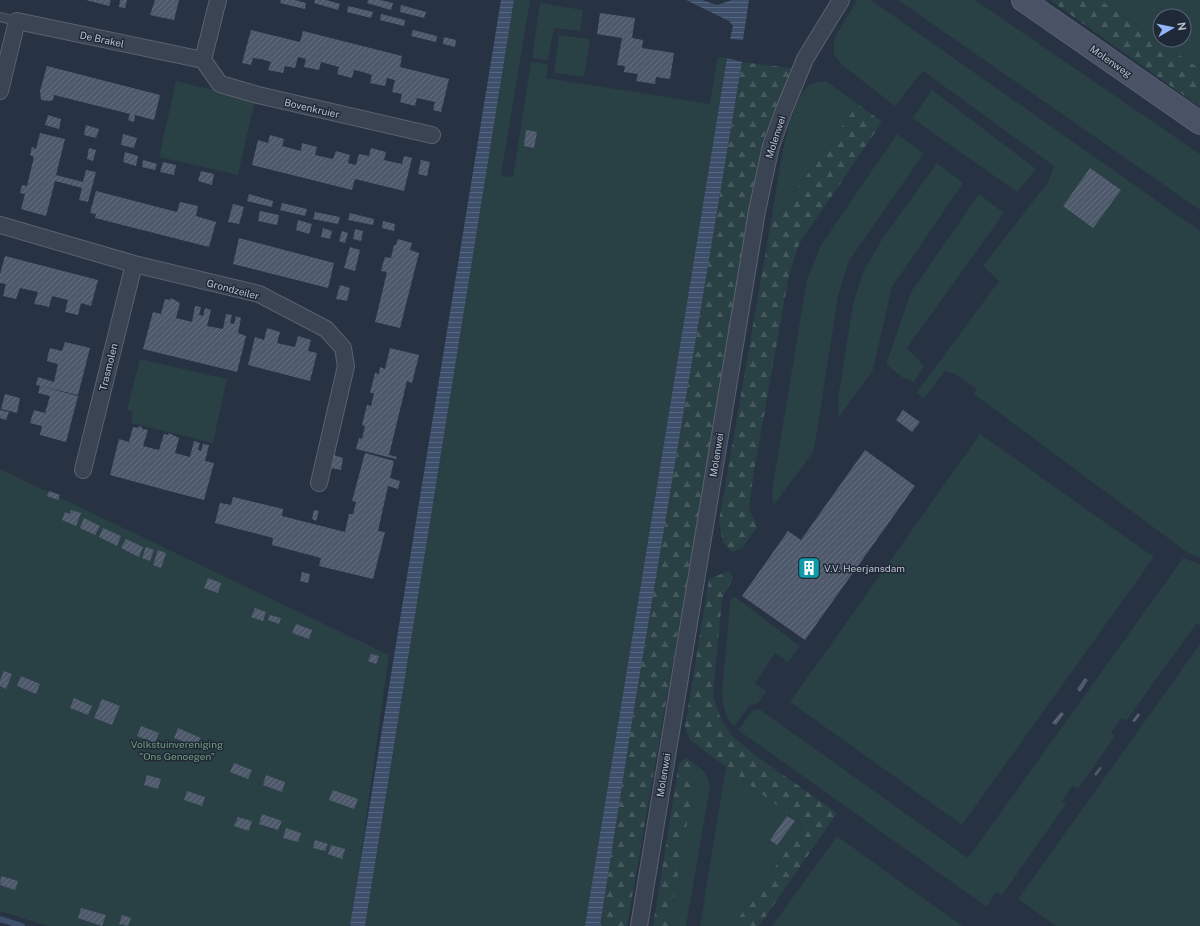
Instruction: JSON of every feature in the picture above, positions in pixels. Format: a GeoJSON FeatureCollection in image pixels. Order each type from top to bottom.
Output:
{"type":"FeatureCollection","features":[{"type":"Feature","properties":{"kind":"main road","name":"Molenweg"},"geometry":{"type":"LineString","coordinates":[[1023,0],[1200,123]]}},
{"type":"Feature","properties":{"kind":"street"},"geometry":{"type":"LineString","coordinates":[[203,60],[218,0]]}},
{"type":"Feature","properties":{"kind":"street","name":"Molenwei"},"geometry":{"type":"LineString","coordinates":[[639,926],[754,226],[769,153],[784,110],[805,59],[841,0]]}},
{"type":"Feature","properties":{"kind":"street"},"geometry":{"type":"LineString","coordinates":[[0,91],[17,20]]}},
{"type":"Feature","properties":{"kind":"street","name":"De Brakel"},"geometry":{"type":"LineString","coordinates":[[17,20],[203,60]]}},
{"type":"Feature","properties":{"kind":"street","name":"Bovenkruier"},"geometry":{"type":"LineString","coordinates":[[203,60],[220,84],[258,96],[432,135]]}},
{"type":"Feature","properties":{"kind":"street","name":"Grondzeiler"},"geometry":{"type":"LineString","coordinates":[[0,225],[134,264],[259,294],[326,329],[343,348],[346,366],[319,483]]}},
{"type":"Feature","properties":{"kind":"street","name":"Trasmolen"},"geometry":{"type":"LineString","coordinates":[[83,470],[134,264]]}},
{"type":"Feature","properties":{"kind":"lane","name":"De Brakel"},"geometry":{"type":"LineString","coordinates":[[0,17],[17,20]]}},
{"type":"Feature","properties":{"kind":"green space"},"geometry":{"type":"Polygon","coordinates":[[[514,0],[530,0],[501,176],[513,177],[531,62],[548,64],[546,78],[710,104],[717,59],[721,57],[727,58],[585,926],[365,926],[514,0]]]}},
{"type":"Feature","properties":{"kind":"green space"},"geometry":{"type":"Polygon","coordinates":[[[857,0],[871,0],[1200,231],[1200,558],[1188,553],[974,394],[977,389],[953,373],[945,371],[924,398],[916,393],[999,281],[983,266],[1048,182],[1054,166],[923,71],[895,106],[842,65],[834,55],[834,39],[857,0]]]}},
{"type":"Feature","properties":{"kind":"green space"},"geometry":{"type":"Polygon","coordinates":[[[898,0],[975,0],[1200,154],[1200,210],[898,0]]]}},
{"type":"Feature","properties":{"kind":"green space"},"geometry":{"type":"Polygon","coordinates":[[[1050,0],[1100,0],[1152,36],[1152,48],[1170,48],[1200,69],[1200,107],[1050,0]]]}},
{"type":"Feature","properties":{"kind":"green space"},"geometry":{"type":"Polygon","coordinates":[[[1100,0],[1200,0],[1200,69],[1170,48],[1192,48],[1192,8],[1152,8],[1152,36],[1100,0]]]}},
{"type":"Feature","properties":{"kind":"green space"},"geometry":{"type":"Polygon","coordinates":[[[540,3],[583,10],[580,31],[554,28],[548,60],[532,58],[540,3]]]}},
{"type":"Feature","properties":{"kind":"green space"},"geometry":{"type":"Polygon","coordinates":[[[559,35],[590,39],[584,77],[554,73],[559,35]]]}},
{"type":"Feature","properties":{"kind":"green space"},"geometry":{"type":"Polygon","coordinates":[[[742,62],[792,68],[764,138],[627,926],[600,926],[635,703],[742,62]]]}},
{"type":"Feature","properties":{"kind":"green space"},"geometry":{"type":"Polygon","coordinates":[[[176,81],[255,100],[238,175],[159,157],[176,81]]]}},
{"type":"Feature","properties":{"kind":"green space"},"geometry":{"type":"Polygon","coordinates":[[[826,81],[858,104],[770,227],[782,154],[792,116],[798,100],[808,86],[813,83],[826,81]]]}},
{"type":"Feature","properties":{"kind":"green space"},"geometry":{"type":"Polygon","coordinates":[[[932,90],[1036,169],[1017,192],[912,118],[932,90]]]}},
{"type":"Feature","properties":{"kind":"green space"},"geometry":{"type":"Polygon","coordinates":[[[858,104],[882,122],[799,244],[789,275],[753,477],[749,508],[757,528],[742,548],[732,552],[723,543],[719,521],[770,227],[858,104]]]}},
{"type":"Feature","properties":{"kind":"green space"},"geometry":{"type":"Polygon","coordinates":[[[897,134],[924,153],[849,261],[838,296],[814,451],[773,506],[772,490],[807,279],[821,245],[897,134]]]}},
{"type":"Feature","properties":{"kind":"green space"},"geometry":{"type":"Polygon","coordinates":[[[937,163],[963,183],[892,287],[873,370],[839,417],[838,398],[853,304],[863,272],[882,239],[937,163]]]}},
{"type":"Feature","properties":{"kind":"green space"},"geometry":{"type":"Polygon","coordinates":[[[979,194],[1004,213],[907,348],[924,366],[914,382],[902,377],[886,364],[911,292],[979,194]]]}},
{"type":"Feature","properties":{"kind":"green space"},"geometry":{"type":"Polygon","coordinates":[[[140,359],[227,379],[213,443],[131,423],[133,412],[127,410],[140,359]]]}},
{"type":"Feature","properties":{"kind":"green space"},"geometry":{"type":"Polygon","coordinates":[[[980,434],[1154,557],[962,825],[790,702],[980,434]]]}},
{"type":"Feature","properties":{"kind":"green space","name":"Volkstuinvereniging \"Ons Genoegen\""},"geometry":{"type":"Polygon","coordinates":[[[0,469],[389,655],[351,926],[47,926],[0,911],[0,469]]]}},
{"type":"Feature","properties":{"kind":"green space"},"geometry":{"type":"Polygon","coordinates":[[[1183,558],[1200,564],[1200,625],[1197,623],[1126,721],[1121,718],[1111,733],[1115,736],[1078,789],[1072,786],[1062,801],[1066,804],[1002,895],[996,892],[987,907],[738,730],[752,711],[759,709],[968,858],[1183,558]]]}},
{"type":"Feature","properties":{"kind":"green space"},"geometry":{"type":"Polygon","coordinates":[[[729,571],[733,578],[722,599],[713,695],[720,717],[730,734],[755,755],[837,813],[759,926],[733,926],[804,826],[689,739],[685,726],[709,579],[729,571]]]}},
{"type":"Feature","properties":{"kind":"green space"},"geometry":{"type":"Polygon","coordinates":[[[734,596],[800,646],[788,662],[775,653],[755,683],[767,691],[758,703],[749,706],[734,727],[728,719],[725,711],[722,692],[730,602],[734,596]]]}},
{"type":"Feature","properties":{"kind":"green space"},"geometry":{"type":"Polygon","coordinates":[[[1200,644],[1200,926],[1056,926],[1018,899],[1200,644]]]}},
{"type":"Feature","properties":{"kind":"green space"},"geometry":{"type":"Polygon","coordinates":[[[686,758],[697,766],[669,926],[653,926],[679,763],[686,758]]]}},
{"type":"Feature","properties":{"kind":"green space"},"geometry":{"type":"Polygon","coordinates":[[[697,766],[706,773],[710,787],[686,926],[669,926],[697,766]]]}},
{"type":"Feature","properties":{"kind":"green space"},"geometry":{"type":"Polygon","coordinates":[[[726,767],[804,826],[733,926],[700,926],[726,767]]]}},
{"type":"Feature","properties":{"kind":"green space"},"geometry":{"type":"Polygon","coordinates":[[[837,836],[962,926],[772,926],[837,836]]]}},
{"type":"Feature","properties":{"kind":"water"},"geometry":{"type":"Polygon","coordinates":[[[501,0],[514,0],[365,926],[350,926],[501,0]]]}},
{"type":"Feature","properties":{"kind":"water"},"geometry":{"type":"Polygon","coordinates":[[[686,0],[702,0],[717,5],[732,0],[749,0],[743,40],[730,39],[733,26],[729,21],[686,0]]]}},
{"type":"Feature","properties":{"kind":"water"},"geometry":{"type":"Polygon","coordinates":[[[727,58],[742,62],[635,703],[600,926],[585,926],[727,58]]]}},
{"type":"Feature","properties":{"kind":"building"},"geometry":{"type":"Polygon","coordinates":[[[86,0],[111,0],[109,6],[86,0]]]}},
{"type":"Feature","properties":{"kind":"building"},"geometry":{"type":"Polygon","coordinates":[[[120,0],[127,0],[125,8],[119,7],[120,0]]]}},
{"type":"Feature","properties":{"kind":"building"},"geometry":{"type":"Polygon","coordinates":[[[155,0],[179,0],[174,20],[150,15],[155,0]]]}},
{"type":"Feature","properties":{"kind":"building"},"geometry":{"type":"Polygon","coordinates":[[[281,0],[295,0],[306,3],[305,9],[280,3],[281,0]]]}},
{"type":"Feature","properties":{"kind":"building"},"geometry":{"type":"Polygon","coordinates":[[[315,0],[326,0],[340,4],[338,10],[314,3],[315,0]]]}},
{"type":"Feature","properties":{"kind":"building"},"geometry":{"type":"Polygon","coordinates":[[[368,0],[380,0],[393,3],[391,10],[367,3],[368,0]]]}},
{"type":"Feature","properties":{"kind":"building"},"geometry":{"type":"Polygon","coordinates":[[[401,5],[426,12],[424,18],[400,12],[401,5]]]}},
{"type":"Feature","properties":{"kind":"building"},"geometry":{"type":"Polygon","coordinates":[[[348,6],[373,12],[371,18],[347,12],[348,6]]]}},
{"type":"Feature","properties":{"kind":"building"},"geometry":{"type":"Polygon","coordinates":[[[600,13],[635,18],[632,38],[643,40],[642,48],[674,53],[670,79],[656,77],[655,84],[636,81],[638,74],[624,72],[625,66],[617,65],[622,38],[597,34],[600,13]]]}},
{"type":"Feature","properties":{"kind":"building"},"geometry":{"type":"Polygon","coordinates":[[[381,14],[405,20],[404,26],[380,20],[381,14]]]}},
{"type":"Feature","properties":{"kind":"building"},"geometry":{"type":"Polygon","coordinates":[[[251,30],[300,42],[303,31],[402,56],[400,67],[449,79],[441,112],[433,110],[435,102],[417,98],[415,106],[400,102],[402,94],[392,92],[395,80],[387,78],[385,86],[370,83],[372,75],[363,72],[354,70],[352,78],[337,74],[339,67],[321,62],[319,70],[304,67],[306,59],[298,57],[295,68],[285,66],[283,73],[268,70],[271,62],[261,59],[253,58],[251,65],[242,63],[251,30]]]}},
{"type":"Feature","properties":{"kind":"building"},"geometry":{"type":"Polygon","coordinates":[[[413,30],[437,36],[436,42],[411,36],[413,30]]]}},
{"type":"Feature","properties":{"kind":"building"},"geometry":{"type":"Polygon","coordinates":[[[444,37],[456,40],[455,47],[443,44],[444,37]]]}},
{"type":"Feature","properties":{"kind":"building"},"geometry":{"type":"Polygon","coordinates":[[[47,66],[160,95],[154,120],[135,115],[134,122],[128,120],[130,114],[54,95],[53,100],[41,100],[40,91],[47,66]]]}},
{"type":"Feature","properties":{"kind":"building"},"geometry":{"type":"Polygon","coordinates":[[[48,115],[61,119],[59,129],[45,125],[48,115]]]}},
{"type":"Feature","properties":{"kind":"building"},"geometry":{"type":"Polygon","coordinates":[[[86,125],[99,129],[96,138],[84,135],[86,125]]]}},
{"type":"Feature","properties":{"kind":"building"},"geometry":{"type":"Polygon","coordinates":[[[526,130],[537,132],[534,148],[524,146],[526,130]]]}},
{"type":"Feature","properties":{"kind":"building"},"geometry":{"type":"Polygon","coordinates":[[[40,133],[65,139],[56,175],[83,182],[86,170],[96,172],[88,202],[79,200],[82,188],[55,181],[46,216],[21,209],[25,194],[20,193],[22,185],[27,186],[34,157],[30,155],[32,147],[36,149],[40,133]]]}},
{"type":"Feature","properties":{"kind":"building"},"geometry":{"type":"Polygon","coordinates":[[[123,134],[137,138],[134,148],[121,145],[123,134]]]}},
{"type":"Feature","properties":{"kind":"building"},"geometry":{"type":"Polygon","coordinates":[[[270,135],[284,139],[282,146],[301,151],[302,143],[317,147],[315,155],[333,159],[336,151],[350,155],[348,163],[356,165],[359,154],[369,156],[371,148],[386,152],[384,160],[402,164],[404,156],[412,158],[404,191],[355,179],[352,190],[252,165],[258,140],[268,143],[270,135]]]}},
{"type":"Feature","properties":{"kind":"building"},"geometry":{"type":"Polygon","coordinates":[[[89,148],[96,150],[93,161],[87,159],[89,148]]]}},
{"type":"Feature","properties":{"kind":"building"},"geometry":{"type":"Polygon","coordinates":[[[125,152],[138,156],[136,166],[123,162],[125,152]]]}},
{"type":"Feature","properties":{"kind":"building"},"geometry":{"type":"Polygon","coordinates":[[[143,160],[157,164],[155,170],[142,167],[143,160]]]}},
{"type":"Feature","properties":{"kind":"building"},"geometry":{"type":"Polygon","coordinates":[[[421,160],[430,162],[427,176],[418,174],[421,160]]]}},
{"type":"Feature","properties":{"kind":"building"},"geometry":{"type":"Polygon","coordinates":[[[163,162],[176,165],[174,175],[160,172],[163,162]]]}},
{"type":"Feature","properties":{"kind":"building"},"geometry":{"type":"Polygon","coordinates":[[[1090,168],[1121,190],[1093,228],[1063,206],[1090,168]]]}},
{"type":"Feature","properties":{"kind":"building"},"geometry":{"type":"Polygon","coordinates":[[[201,171],[214,174],[212,185],[198,181],[201,171]]]}},
{"type":"Feature","properties":{"kind":"building"},"geometry":{"type":"Polygon","coordinates":[[[96,191],[177,212],[180,202],[198,206],[196,216],[216,222],[209,247],[95,218],[96,214],[90,213],[96,191]]]}},
{"type":"Feature","properties":{"kind":"building"},"geometry":{"type":"Polygon","coordinates":[[[249,194],[273,201],[272,207],[247,201],[249,194]]]}},
{"type":"Feature","properties":{"kind":"building"},"geometry":{"type":"Polygon","coordinates":[[[282,203],[307,209],[305,216],[280,210],[282,203]]]}},
{"type":"Feature","properties":{"kind":"building"},"geometry":{"type":"Polygon","coordinates":[[[233,204],[244,207],[239,224],[228,222],[233,204]]]}},
{"type":"Feature","properties":{"kind":"building"},"geometry":{"type":"Polygon","coordinates":[[[260,211],[279,215],[277,225],[258,221],[260,211]]]}},
{"type":"Feature","properties":{"kind":"building"},"geometry":{"type":"Polygon","coordinates":[[[315,212],[340,217],[338,224],[313,219],[315,212]]]}},
{"type":"Feature","properties":{"kind":"building"},"geometry":{"type":"Polygon","coordinates":[[[350,213],[374,219],[373,225],[348,220],[350,213]]]}},
{"type":"Feature","properties":{"kind":"building"},"geometry":{"type":"Polygon","coordinates":[[[298,220],[312,224],[309,234],[296,230],[298,220]]]}},
{"type":"Feature","properties":{"kind":"building"},"geometry":{"type":"Polygon","coordinates":[[[383,221],[395,224],[394,231],[382,228],[383,221]]]}},
{"type":"Feature","properties":{"kind":"building"},"geometry":{"type":"Polygon","coordinates":[[[323,228],[332,231],[330,239],[321,237],[323,228]]]}},
{"type":"Feature","properties":{"kind":"building"},"geometry":{"type":"Polygon","coordinates":[[[355,229],[363,231],[361,241],[353,239],[355,229]]]}},
{"type":"Feature","properties":{"kind":"building"},"geometry":{"type":"Polygon","coordinates":[[[342,231],[348,233],[345,243],[339,241],[342,231]]]}},
{"type":"Feature","properties":{"kind":"building"},"geometry":{"type":"Polygon","coordinates":[[[239,238],[334,263],[328,288],[233,264],[239,238]]]}},
{"type":"Feature","properties":{"kind":"building"},"geometry":{"type":"Polygon","coordinates":[[[398,239],[412,243],[410,250],[419,253],[400,328],[375,322],[387,272],[381,271],[383,263],[385,257],[391,258],[394,245],[396,245],[398,239]]]}},
{"type":"Feature","properties":{"kind":"building"},"geometry":{"type":"Polygon","coordinates":[[[350,247],[360,250],[355,271],[344,268],[350,247]]]}},
{"type":"Feature","properties":{"kind":"building"},"geometry":{"type":"Polygon","coordinates":[[[5,256],[98,280],[91,306],[81,303],[78,315],[65,312],[68,300],[52,296],[49,307],[34,304],[38,292],[20,288],[16,299],[3,296],[6,284],[0,283],[0,274],[5,256]]]}},
{"type":"Feature","properties":{"kind":"building"},"geometry":{"type":"Polygon","coordinates":[[[340,285],[350,288],[347,301],[336,299],[340,285]]]}},
{"type":"Feature","properties":{"kind":"building"},"geometry":{"type":"Polygon","coordinates":[[[171,298],[180,303],[176,318],[192,322],[195,306],[201,307],[199,315],[203,316],[205,308],[211,310],[207,326],[223,329],[226,314],[232,315],[230,323],[234,324],[236,316],[241,318],[238,333],[246,336],[237,372],[143,349],[153,312],[161,314],[165,299],[170,300],[171,298]]]}},
{"type":"Feature","properties":{"kind":"building"},"geometry":{"type":"Polygon","coordinates":[[[267,328],[280,332],[277,343],[295,347],[298,336],[311,340],[308,351],[317,353],[310,381],[248,365],[255,337],[264,340],[267,328]]]}},
{"type":"Feature","properties":{"kind":"building"},"geometry":{"type":"Polygon","coordinates":[[[65,342],[90,348],[78,395],[36,385],[38,377],[54,382],[58,364],[47,361],[48,355],[50,348],[62,351],[65,342]]]}},
{"type":"Feature","properties":{"kind":"building"},"geometry":{"type":"Polygon","coordinates":[[[390,348],[419,355],[412,383],[407,381],[389,455],[397,457],[396,459],[356,449],[359,438],[362,439],[365,426],[362,425],[367,405],[371,406],[374,393],[370,393],[375,373],[379,374],[380,367],[385,369],[390,348]]]}},
{"type":"Feature","properties":{"kind":"building"},"geometry":{"type":"Polygon","coordinates":[[[40,386],[78,396],[66,442],[40,435],[42,426],[30,423],[34,410],[45,413],[50,396],[38,393],[40,386]]]}},
{"type":"Feature","properties":{"kind":"building"},"geometry":{"type":"Polygon","coordinates":[[[5,394],[20,398],[17,413],[1,409],[5,394]]]}},
{"type":"Feature","properties":{"kind":"building"},"geometry":{"type":"Polygon","coordinates":[[[0,410],[9,412],[6,420],[0,418],[0,410]]]}},
{"type":"Feature","properties":{"kind":"building"},"geometry":{"type":"Polygon","coordinates":[[[903,410],[920,422],[912,432],[896,420],[903,410]]]}},
{"type":"Feature","properties":{"kind":"building"},"geometry":{"type":"Polygon","coordinates":[[[139,426],[142,427],[142,429],[148,430],[143,446],[159,450],[164,434],[168,435],[169,433],[179,438],[175,453],[190,457],[194,441],[200,443],[198,450],[201,451],[203,444],[209,445],[205,461],[214,463],[204,500],[110,475],[119,439],[129,442],[133,427],[138,428],[139,426]]]}},
{"type":"Feature","properties":{"kind":"building","name":"V.V. Heerjansdam"},"geometry":{"type":"Polygon","coordinates":[[[865,450],[915,486],[805,640],[742,596],[788,531],[801,540],[865,450]]]}},
{"type":"Feature","properties":{"kind":"building"},"geometry":{"type":"Polygon","coordinates":[[[365,453],[394,461],[390,478],[400,481],[398,489],[388,486],[378,531],[385,532],[373,579],[319,566],[321,558],[272,545],[273,538],[215,523],[220,503],[231,505],[233,497],[283,509],[282,516],[345,532],[349,514],[353,514],[356,502],[352,501],[365,453]]]}},
{"type":"Feature","properties":{"kind":"building"},"geometry":{"type":"Polygon","coordinates":[[[334,455],[343,458],[341,470],[331,468],[334,455]]]}},
{"type":"Feature","properties":{"kind":"building"},"geometry":{"type":"Polygon","coordinates":[[[49,491],[60,495],[58,500],[47,496],[49,491]]]}},
{"type":"Feature","properties":{"kind":"building"},"geometry":{"type":"Polygon","coordinates":[[[71,510],[81,513],[76,526],[62,520],[65,512],[70,514],[71,510]]]}},
{"type":"Feature","properties":{"kind":"building"},"geometry":{"type":"Polygon","coordinates":[[[314,510],[319,511],[316,521],[312,519],[314,510]]]}},
{"type":"Feature","properties":{"kind":"building"},"geometry":{"type":"Polygon","coordinates":[[[84,518],[100,526],[95,535],[80,528],[84,518]]]}},
{"type":"Feature","properties":{"kind":"building"},"geometry":{"type":"Polygon","coordinates":[[[103,528],[121,536],[117,546],[99,537],[103,528]]]}},
{"type":"Feature","properties":{"kind":"building"},"geometry":{"type":"Polygon","coordinates":[[[126,539],[143,547],[139,557],[121,548],[126,539]]]}},
{"type":"Feature","properties":{"kind":"building"},"geometry":{"type":"Polygon","coordinates":[[[146,547],[154,550],[150,561],[142,558],[146,547]]]}},
{"type":"Feature","properties":{"kind":"building"},"geometry":{"type":"Polygon","coordinates":[[[158,550],[166,553],[161,568],[153,565],[158,550]]]}},
{"type":"Feature","properties":{"kind":"building"},"geometry":{"type":"Polygon","coordinates":[[[302,572],[310,574],[308,583],[300,581],[302,572]]]}},
{"type":"Feature","properties":{"kind":"building"},"geometry":{"type":"Polygon","coordinates":[[[208,578],[221,583],[218,593],[204,588],[208,578]]]}},
{"type":"Feature","properties":{"kind":"building"},"geometry":{"type":"Polygon","coordinates":[[[255,608],[266,612],[263,621],[251,617],[255,608]]]}},
{"type":"Feature","properties":{"kind":"building"},"geometry":{"type":"Polygon","coordinates":[[[270,615],[281,618],[279,624],[268,620],[270,615]]]}},
{"type":"Feature","properties":{"kind":"building"},"geometry":{"type":"Polygon","coordinates":[[[296,624],[312,630],[309,639],[292,633],[296,624]]]}},
{"type":"Feature","properties":{"kind":"building"},"geometry":{"type":"Polygon","coordinates":[[[371,654],[379,656],[376,664],[368,661],[371,654]]]}},
{"type":"Feature","properties":{"kind":"building"},"geometry":{"type":"Polygon","coordinates":[[[4,671],[12,674],[6,689],[0,686],[0,680],[4,671]]]}},
{"type":"Feature","properties":{"kind":"building"},"geometry":{"type":"Polygon","coordinates":[[[21,676],[40,684],[36,694],[17,686],[21,676]]]}},
{"type":"Feature","properties":{"kind":"building"},"geometry":{"type":"Polygon","coordinates":[[[1085,678],[1088,680],[1080,692],[1077,689],[1085,678]]]}},
{"type":"Feature","properties":{"kind":"building"},"geometry":{"type":"Polygon","coordinates":[[[74,698],[92,706],[88,715],[70,708],[74,698]]]}},
{"type":"Feature","properties":{"kind":"building"},"geometry":{"type":"Polygon","coordinates":[[[102,699],[120,706],[112,725],[94,718],[102,699]]]}},
{"type":"Feature","properties":{"kind":"building"},"geometry":{"type":"Polygon","coordinates":[[[1061,712],[1064,714],[1056,725],[1052,723],[1061,712]]]}},
{"type":"Feature","properties":{"kind":"building"},"geometry":{"type":"Polygon","coordinates":[[[1138,713],[1140,715],[1135,722],[1132,721],[1138,713]]]}},
{"type":"Feature","properties":{"kind":"building"},"geometry":{"type":"Polygon","coordinates":[[[141,726],[159,733],[155,743],[137,736],[141,726]]]}},
{"type":"Feature","properties":{"kind":"building"},"geometry":{"type":"Polygon","coordinates":[[[178,728],[201,738],[198,747],[174,738],[178,728]]]}},
{"type":"Feature","properties":{"kind":"building"},"geometry":{"type":"Polygon","coordinates":[[[234,763],[252,770],[248,779],[230,772],[234,763]]]}},
{"type":"Feature","properties":{"kind":"building"},"geometry":{"type":"Polygon","coordinates":[[[1100,767],[1102,768],[1096,776],[1094,774],[1100,767]]]}},
{"type":"Feature","properties":{"kind":"building"},"geometry":{"type":"Polygon","coordinates":[[[147,775],[161,779],[158,789],[144,785],[147,775]]]}},
{"type":"Feature","properties":{"kind":"building"},"geometry":{"type":"Polygon","coordinates":[[[266,775],[285,782],[282,792],[263,785],[266,775]]]}},
{"type":"Feature","properties":{"kind":"building"},"geometry":{"type":"Polygon","coordinates":[[[333,790],[358,799],[354,809],[329,800],[333,790]]]}},
{"type":"Feature","properties":{"kind":"building"},"geometry":{"type":"Polygon","coordinates":[[[187,791],[205,797],[202,806],[184,800],[187,791]]]}},
{"type":"Feature","properties":{"kind":"building"},"geometry":{"type":"Polygon","coordinates":[[[262,814],[282,821],[278,830],[259,824],[262,814]]]}},
{"type":"Feature","properties":{"kind":"building"},"geometry":{"type":"Polygon","coordinates":[[[787,816],[795,821],[777,845],[770,840],[787,816]]]}},
{"type":"Feature","properties":{"kind":"building"},"geometry":{"type":"Polygon","coordinates":[[[238,817],[252,821],[249,831],[234,826],[238,817]]]}},
{"type":"Feature","properties":{"kind":"building"},"geometry":{"type":"Polygon","coordinates":[[[286,828],[301,833],[298,842],[283,838],[286,828]]]}},
{"type":"Feature","properties":{"kind":"building"},"geometry":{"type":"Polygon","coordinates":[[[315,840],[328,844],[325,851],[313,848],[315,840]]]}},
{"type":"Feature","properties":{"kind":"building"},"geometry":{"type":"Polygon","coordinates":[[[331,845],[345,849],[342,859],[328,854],[331,845]]]}},
{"type":"Feature","properties":{"kind":"building"},"geometry":{"type":"Polygon","coordinates":[[[1,876],[18,881],[15,890],[0,885],[1,876]]]}},
{"type":"Feature","properties":{"kind":"building"},"geometry":{"type":"Polygon","coordinates":[[[81,908],[106,915],[102,926],[78,918],[81,908]]]}},
{"type":"Feature","properties":{"kind":"building"},"geometry":{"type":"Polygon","coordinates":[[[122,915],[131,918],[128,926],[119,924],[122,915]]]}},
{"type":"Feature","properties":{"kind":"waterway"},"geometry":{"type":"LineString","coordinates":[[0,919],[22,926]]}},
{"type":"Feature","properties":{"kind":"place","name":"V.V. Heerjansdam"},"geometry":{"type":"Point","coordinates":[809,568]}}]}
